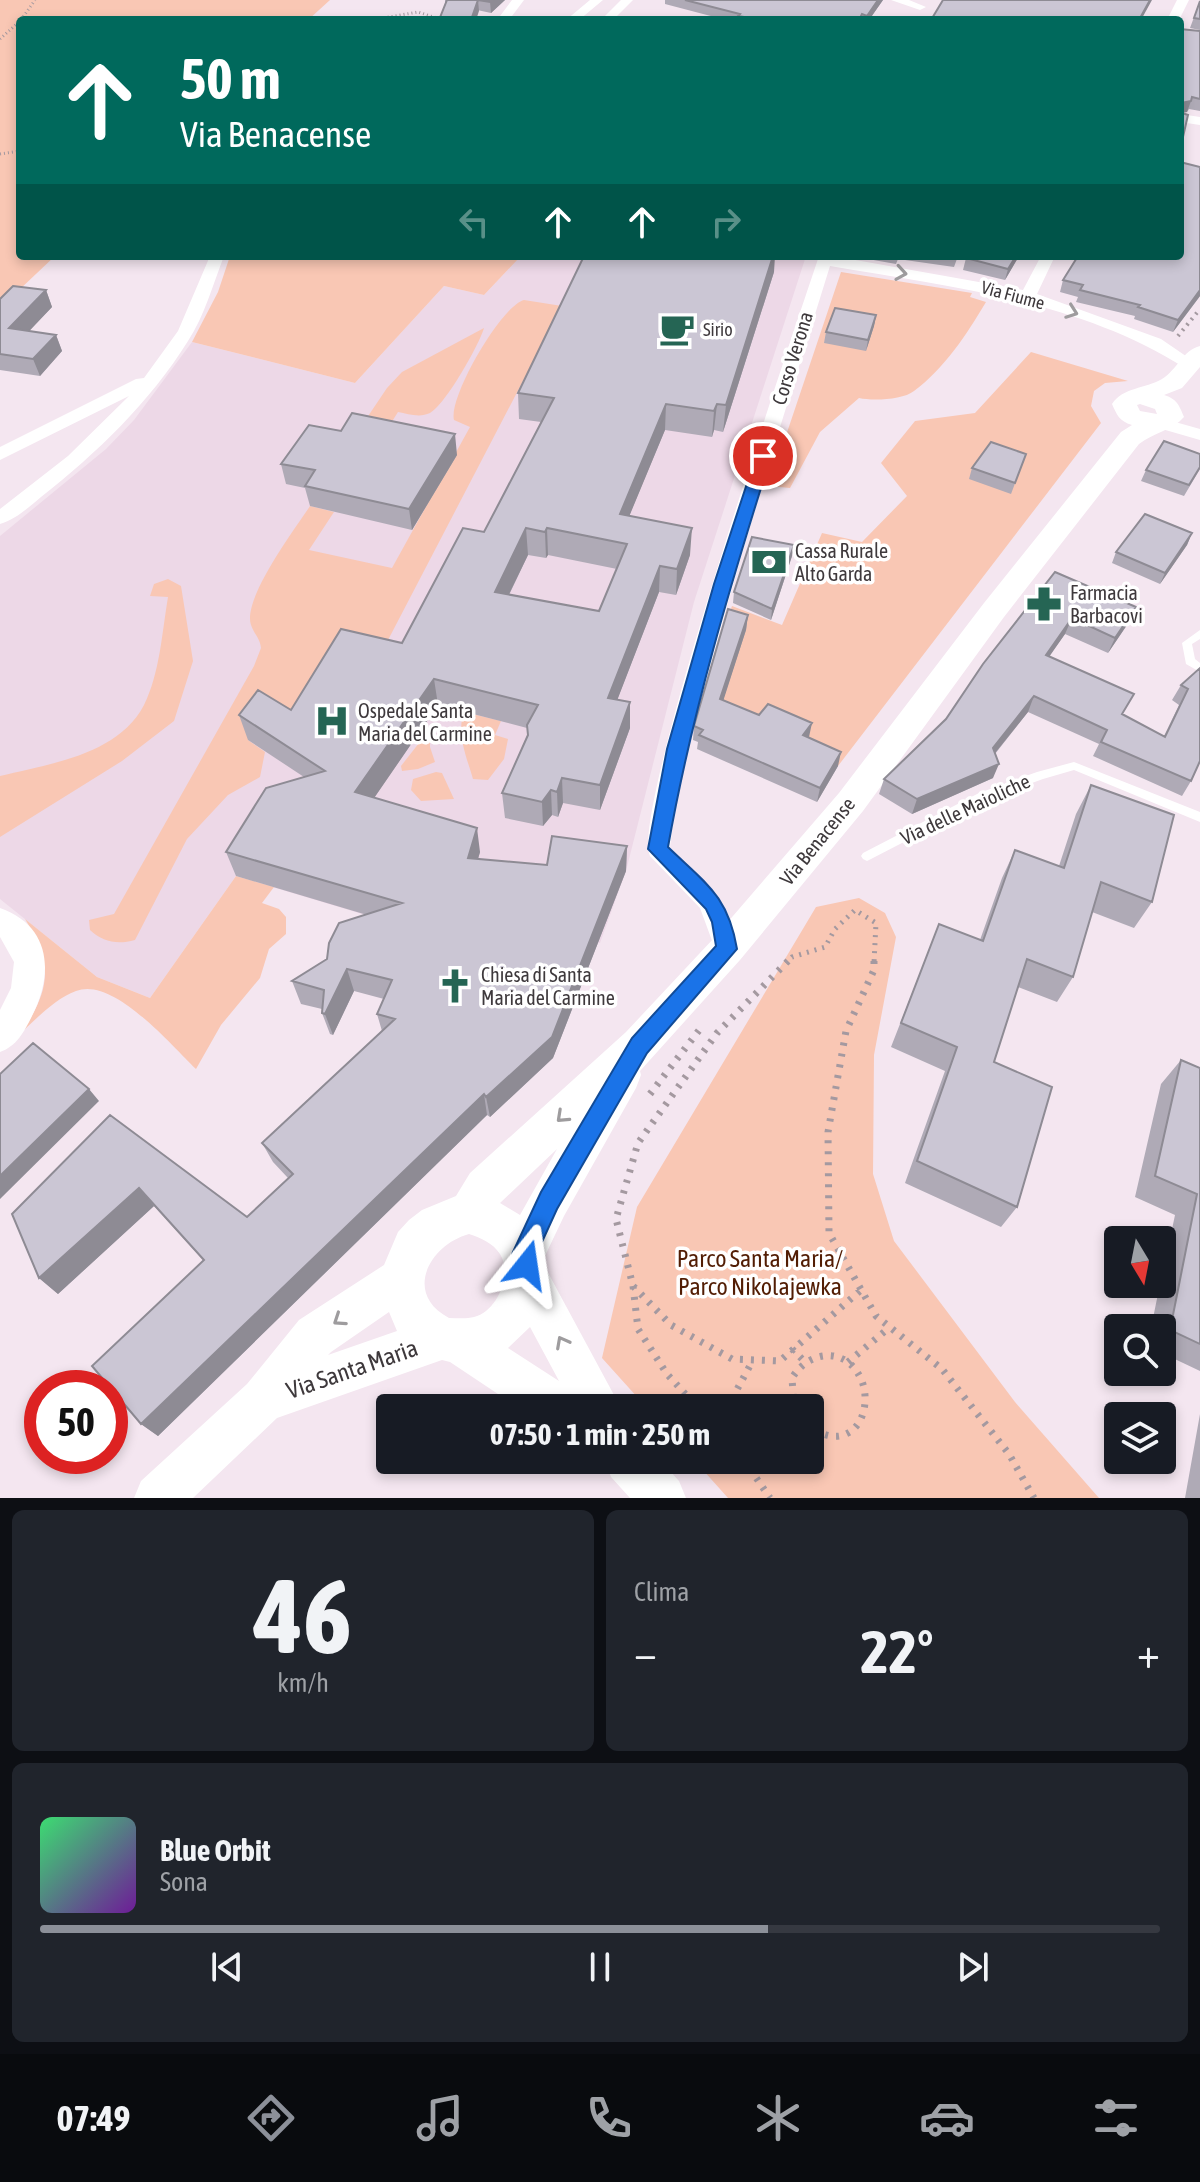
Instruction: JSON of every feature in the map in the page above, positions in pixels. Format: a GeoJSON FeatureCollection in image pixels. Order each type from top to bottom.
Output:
{"type":"FeatureCollection","features":[{"type":"Feature","properties":{"kind":"main road","name":"Via Benacense"},"geometry":{"type":"LineString","coordinates":[[469,1213],[485,1188],[640,1045],[727,949],[851,802],[994,610],[1195,359]]}},
{"type":"Feature","properties":{"kind":"main road"},"geometry":{"type":"LineString","coordinates":[[450,1340],[479,1339],[497,1330],[512,1315],[523,1297],[526,1266],[549,1201],[640,1045]]}},
{"type":"Feature","properties":{"kind":"main road"},"geometry":{"type":"LineString","coordinates":[[537,1394],[450,1340],[424,1329],[412,1314],[405,1296],[404,1277],[408,1257],[418,1239],[433,1225],[469,1213],[487,1216],[503,1224],[516,1237],[526,1266],[591,1394]]}},
{"type":"Feature","properties":{"kind":"main road","name":"Via Santa Maria"},"geometry":{"type":"LineString","coordinates":[[158,1498],[263,1400],[315,1336],[404,1277]]}},
{"type":"Feature","properties":{"kind":"main road","name":"Via Santa Maria"},"geometry":{"type":"LineString","coordinates":[[263,1400],[450,1340]]}},
{"type":"Feature","properties":{"kind":"main road"},"geometry":{"type":"LineString","coordinates":[[641,1474],[662,1498]]}},
{"type":"Feature","properties":{"kind":"street"},"geometry":{"type":"LineString","coordinates":[[577,16],[597,0]]}},
{"type":"Feature","properties":{"kind":"street"},"geometry":{"type":"LineString","coordinates":[[611,16],[627,0]]}},
{"type":"Feature","properties":{"kind":"street"},"geometry":{"type":"LineString","coordinates":[[897,0],[922,4]]}},
{"type":"Feature","properties":{"kind":"street"},"geometry":{"type":"LineString","coordinates":[[0,518],[40,491],[102,435],[148,381],[180,340],[215,260]]}},
{"type":"Feature","properties":{"kind":"street","name":"Corso Verona"},"geometry":{"type":"LineString","coordinates":[[727,949],[722,921],[713,903],[658,849],[659,832],[676,749],[722,584],[824,260]]}},
{"type":"Feature","properties":{"kind":"street","name":"Via Fiume"},"geometry":{"type":"LineString","coordinates":[[836,260],[1028,296],[1195,359]]}},
{"type":"Feature","properties":{"kind":"street"},"geometry":{"type":"LineString","coordinates":[[1028,296],[1046,260]]}},
{"type":"Feature","properties":{"kind":"street"},"geometry":{"type":"LineString","coordinates":[[0,454],[148,381]]}},
{"type":"Feature","properties":{"kind":"street"},"geometry":{"type":"LineString","coordinates":[[1152,412],[1200,434]]}},
{"type":"Feature","properties":{"kind":"street"},"geometry":{"type":"LineString","coordinates":[[0,921],[9,924],[27,947],[31,964],[27,990],[15,1016],[0,1037]]}},
{"type":"Feature","properties":{"kind":"lane"},"geometry":{"type":"LineString","coordinates":[[1200,634],[1187,643],[1190,661],[1200,668]]}},
{"type":"Feature","properties":{"kind":"lane","name":"Via delle Maioliche"},"geometry":{"type":"LineString","coordinates":[[867,856],[983,796],[1074,766],[1200,817]]}},
{"type":"Feature","properties":{"kind":"path"},"geometry":{"type":"LineString","coordinates":[[392,16],[418,11],[438,16]]}},
{"type":"Feature","properties":{"kind":"path"},"geometry":{"type":"LineString","coordinates":[[0,39],[16,25]]}},
{"type":"Feature","properties":{"kind":"path"},"geometry":{"type":"LineString","coordinates":[[685,1394],[667,1374],[638,1329],[633,1286],[616,1219],[638,1143],[717,1033],[752,994],[792,957],[825,947],[835,929],[855,910],[876,923],[874,970],[846,1031],[831,1118],[829,1233],[876,1316],[942,1369],[1009,1454],[1034,1498]]}},
{"type":"Feature","properties":{"kind":"path"},"geometry":{"type":"LineString","coordinates":[[646,1099],[702,1027]]}},
{"type":"Feature","properties":{"kind":"path"},"geometry":{"type":"LineString","coordinates":[[633,1286],[671,1325],[732,1359],[780,1361],[861,1290]]}},
{"type":"Feature","properties":{"kind":"path"},"geometry":{"type":"LineString","coordinates":[[848,1362],[890,1327]]}},
{"type":"Feature","properties":{"kind":"path"},"geometry":{"type":"LineString","coordinates":[[792,1349],[804,1361]]}},
{"type":"Feature","properties":{"kind":"path"},"geometry":{"type":"LineString","coordinates":[[793,1394],[792,1378],[804,1361],[821,1354],[848,1362],[865,1386],[866,1409],[862,1420],[845,1435],[824,1436]]}},
{"type":"Feature","properties":{"kind":"path"},"geometry":{"type":"LineString","coordinates":[[735,1394],[753,1360]]}},
{"type":"Feature","properties":{"kind":"path"},"geometry":{"type":"LineString","coordinates":[[754,1474],[770,1498]]}},
{"type":"Feature","properties":{"kind":"shaded area","name":"Ospedale Santa Maria del Carmine"},"geometry":{"type":"Polygon","coordinates":[[[517,260],[805,260],[694,602],[626,871],[600,943],[392,923],[236,876],[150,998],[97,977],[0,899],[0,536],[106,449],[134,420],[192,342],[355,383],[444,286],[484,295],[517,260]]]}},
{"type":"Feature","properties":{"kind":"green space"},"geometry":{"type":"Polygon","coordinates":[[[0,0],[330,0],[312,16],[16,16],[16,260],[51,260],[0,308],[0,0]]]}},
{"type":"Feature","properties":{"kind":"green space"},"geometry":{"type":"Polygon","coordinates":[[[229,260],[517,260],[484,295],[444,286],[355,383],[192,342],[218,292],[229,260]]]}},
{"type":"Feature","properties":{"kind":"green space"},"geometry":{"type":"Polygon","coordinates":[[[841,272],[972,293],[970,297],[986,302],[954,350],[925,382],[909,394],[895,398],[859,398],[820,432],[790,488],[769,486],[841,272]]]}},
{"type":"Feature","properties":{"kind":"green space"},"geometry":{"type":"Polygon","coordinates":[[[524,300],[562,306],[387,642],[320,670],[280,724],[248,740],[265,752],[260,777],[228,795],[187,839],[135,940],[111,941],[95,934],[90,930],[89,920],[114,914],[254,666],[261,648],[251,625],[254,599],[293,531],[310,506],[334,512],[309,550],[392,568],[470,427],[454,420],[454,409],[467,374],[503,318],[524,300]]]}},
{"type":"Feature","properties":{"kind":"green space"},"geometry":{"type":"Polygon","coordinates":[[[484,328],[461,374],[430,413],[414,415],[398,412],[381,439],[356,434],[387,388],[402,372],[484,328]]]}},
{"type":"Feature","properties":{"kind":"green space"},"geometry":{"type":"Polygon","coordinates":[[[1031,352],[1128,381],[1105,383],[1094,391],[1091,406],[1101,423],[838,766],[697,705],[732,606],[782,625],[822,533],[862,542],[907,496],[881,463],[915,421],[975,413],[1031,352]]]}},
{"type":"Feature","properties":{"kind":"green space"},"geometry":{"type":"Polygon","coordinates":[[[168,579],[181,586],[193,661],[174,721],[122,761],[0,837],[0,776],[81,755],[100,746],[117,736],[144,705],[157,666],[168,597],[150,596],[154,584],[168,579]]]}},
{"type":"Feature","properties":{"kind":"green space"},"geometry":{"type":"Polygon","coordinates":[[[464,712],[501,721],[495,735],[508,739],[504,759],[488,780],[473,779],[462,737],[464,712]]]}},
{"type":"Feature","properties":{"kind":"green space"},"geometry":{"type":"Polygon","coordinates":[[[430,729],[430,747],[435,762],[402,771],[401,766],[430,729]]]}},
{"type":"Feature","properties":{"kind":"green space"},"geometry":{"type":"Polygon","coordinates":[[[442,773],[454,799],[421,801],[411,790],[413,779],[442,773]]]}},
{"type":"Feature","properties":{"kind":"green space"},"geometry":{"type":"Polygon","coordinates":[[[236,876],[274,887],[262,903],[279,909],[286,917],[286,934],[269,949],[260,978],[221,1025],[196,1069],[140,1015],[107,993],[91,989],[76,991],[61,999],[22,1032],[39,1002],[45,976],[40,949],[25,919],[97,977],[150,998],[236,876]]]}},
{"type":"Feature","properties":{"kind":"green space","name":"Parco Santa Maria/ Parco Nikolajewka"},"geometry":{"type":"Polygon","coordinates":[[[859,898],[885,913],[896,937],[874,1055],[873,1174],[894,1241],[1015,1402],[1099,1498],[728,1498],[707,1474],[824,1474],[824,1394],[634,1394],[602,1358],[637,1207],[816,907],[859,898]]]}},
{"type":"Feature","properties":{"kind":"building"},"geometry":{"type":"Polygon","coordinates":[[[447,0],[478,0],[472,16],[441,16],[447,0]]]}},
{"type":"Feature","properties":{"kind":"building"},"geometry":{"type":"Polygon","coordinates":[[[685,0],[878,0],[867,16],[738,16],[740,14],[685,0]]]}},
{"type":"Feature","properties":{"kind":"building"},"geometry":{"type":"Polygon","coordinates":[[[943,0],[1150,0],[1141,16],[933,16],[943,0]]]}},
{"type":"Feature","properties":{"kind":"building"},"geometry":{"type":"Polygon","coordinates":[[[1200,1],[1200,19],[1194,18],[1200,1]]]}},
{"type":"Feature","properties":{"kind":"building"},"geometry":{"type":"Polygon","coordinates":[[[1184,29],[1200,31],[1200,99],[1192,97],[1191,101],[1184,102],[1184,29]]]}},
{"type":"Feature","properties":{"kind":"building"},"geometry":{"type":"Polygon","coordinates":[[[1184,163],[1200,167],[1200,290],[1178,320],[1138,307],[1140,305],[1080,290],[1083,285],[1063,280],[1076,260],[1184,260],[1184,163]]]}},
{"type":"Feature","properties":{"kind":"building"},"geometry":{"type":"Polygon","coordinates":[[[582,260],[772,260],[726,405],[717,404],[714,411],[666,404],[620,514],[692,528],[677,569],[660,566],[608,698],[630,702],[600,785],[562,778],[557,792],[551,790],[542,802],[502,793],[528,735],[527,725],[538,705],[434,679],[355,792],[477,828],[468,858],[547,865],[552,836],[627,846],[552,1037],[486,1097],[484,1094],[141,1424],[128,1409],[128,1370],[95,1370],[92,1366],[204,1260],[139,1188],[39,1278],[12,1214],[110,1115],[247,1217],[293,1174],[262,1143],[395,1019],[377,1014],[392,980],[347,969],[325,1014],[322,1013],[324,990],[292,981],[327,959],[329,943],[339,923],[402,903],[226,852],[266,788],[325,771],[239,715],[258,690],[291,710],[341,629],[402,643],[463,528],[484,532],[554,398],[518,393],[582,260]],[[526,528],[495,592],[599,611],[627,544],[547,528],[545,532],[526,528]]]}},
{"type":"Feature","properties":{"kind":"building"},"geometry":{"type":"Polygon","coordinates":[[[974,260],[1014,260],[1008,269],[974,260]]]}},
{"type":"Feature","properties":{"kind":"building"},"geometry":{"type":"Polygon","coordinates":[[[13,286],[46,290],[9,328],[56,335],[33,359],[0,354],[0,299],[13,286]]]}},
{"type":"Feature","properties":{"kind":"building"},"geometry":{"type":"Polygon","coordinates":[[[835,308],[876,315],[868,340],[826,332],[835,308]]]}},
{"type":"Feature","properties":{"kind":"building"},"geometry":{"type":"Polygon","coordinates":[[[352,413],[455,434],[409,509],[305,486],[315,470],[281,464],[309,425],[341,431],[352,413]]]}},
{"type":"Feature","properties":{"kind":"building"},"geometry":{"type":"Polygon","coordinates":[[[1164,441],[1200,454],[1200,467],[1189,485],[1146,470],[1164,441]]]}},
{"type":"Feature","properties":{"kind":"building"},"geometry":{"type":"Polygon","coordinates":[[[991,442],[1026,454],[1015,483],[972,468],[991,442]]]}},
{"type":"Feature","properties":{"kind":"building"},"geometry":{"type":"Polygon","coordinates":[[[1145,514],[1192,533],[1165,573],[1116,552],[1145,514]]]}},
{"type":"Feature","properties":{"kind":"building"},"geometry":{"type":"Polygon","coordinates":[[[752,537],[794,545],[772,609],[734,592],[752,537]]]}},
{"type":"Feature","properties":{"kind":"building"},"geometry":{"type":"Polygon","coordinates":[[[1055,572],[1136,607],[1115,638],[1072,618],[1046,655],[1134,694],[1122,714],[1165,737],[1188,689],[1181,685],[1200,668],[1200,761],[1191,781],[1101,742],[1107,730],[1034,696],[993,748],[999,764],[917,799],[884,779],[946,719],[983,664],[1055,572]]]}},
{"type":"Feature","properties":{"kind":"building"},"geometry":{"type":"Polygon","coordinates":[[[728,609],[748,615],[720,699],[759,715],[768,704],[812,723],[803,735],[841,752],[820,788],[699,735],[703,730],[694,726],[728,609]]]}},
{"type":"Feature","properties":{"kind":"building"},"geometry":{"type":"Polygon","coordinates":[[[1091,785],[1174,815],[1152,902],[1101,882],[1073,977],[1027,959],[994,1062],[1052,1087],[1017,1207],[917,1161],[957,1047],[901,1023],[939,924],[983,941],[1015,850],[1064,868],[1091,785]]]}},
{"type":"Feature","properties":{"kind":"building"},"geometry":{"type":"Polygon","coordinates":[[[33,1043],[89,1089],[0,1176],[0,1074],[33,1043]]]}},
{"type":"Feature","properties":{"kind":"building"},"geometry":{"type":"Polygon","coordinates":[[[1181,1060],[1200,1068],[1200,1344],[1176,1333],[1176,1314],[1173,1314],[1197,1194],[1155,1176],[1181,1060]]]}},
{"type":"Feature","properties":{"kind":"place","name":"Sirio"},"geometry":{"type":"Point","coordinates":[677,329]}},
{"type":"Feature","properties":{"kind":"place","name":"Cassa Rurale Alto Garda"},"geometry":{"type":"Point","coordinates":[769,562]}},
{"type":"Feature","properties":{"kind":"place","name":"Farmacia Barbacovi"},"geometry":{"type":"Point","coordinates":[1044,604]}},
{"type":"Feature","properties":{"kind":"place","name":"Ospedale Santa Maria del Carmine"},"geometry":{"type":"Point","coordinates":[332,721]}},
{"type":"Feature","properties":{"kind":"place","name":"Chiesa di Santa Maria del Carmine"},"geometry":{"type":"Point","coordinates":[455,986]}},
{"type":"Feature","properties":{"kind":"route"},"geometry":{"type":"LineString","coordinates":[[527,1265],[524,1254],[549,1201],[640,1045],[727,949],[722,921],[713,903],[697,884],[666,861],[658,849],[659,832],[676,749],[722,584],[763,456]]}}]}
